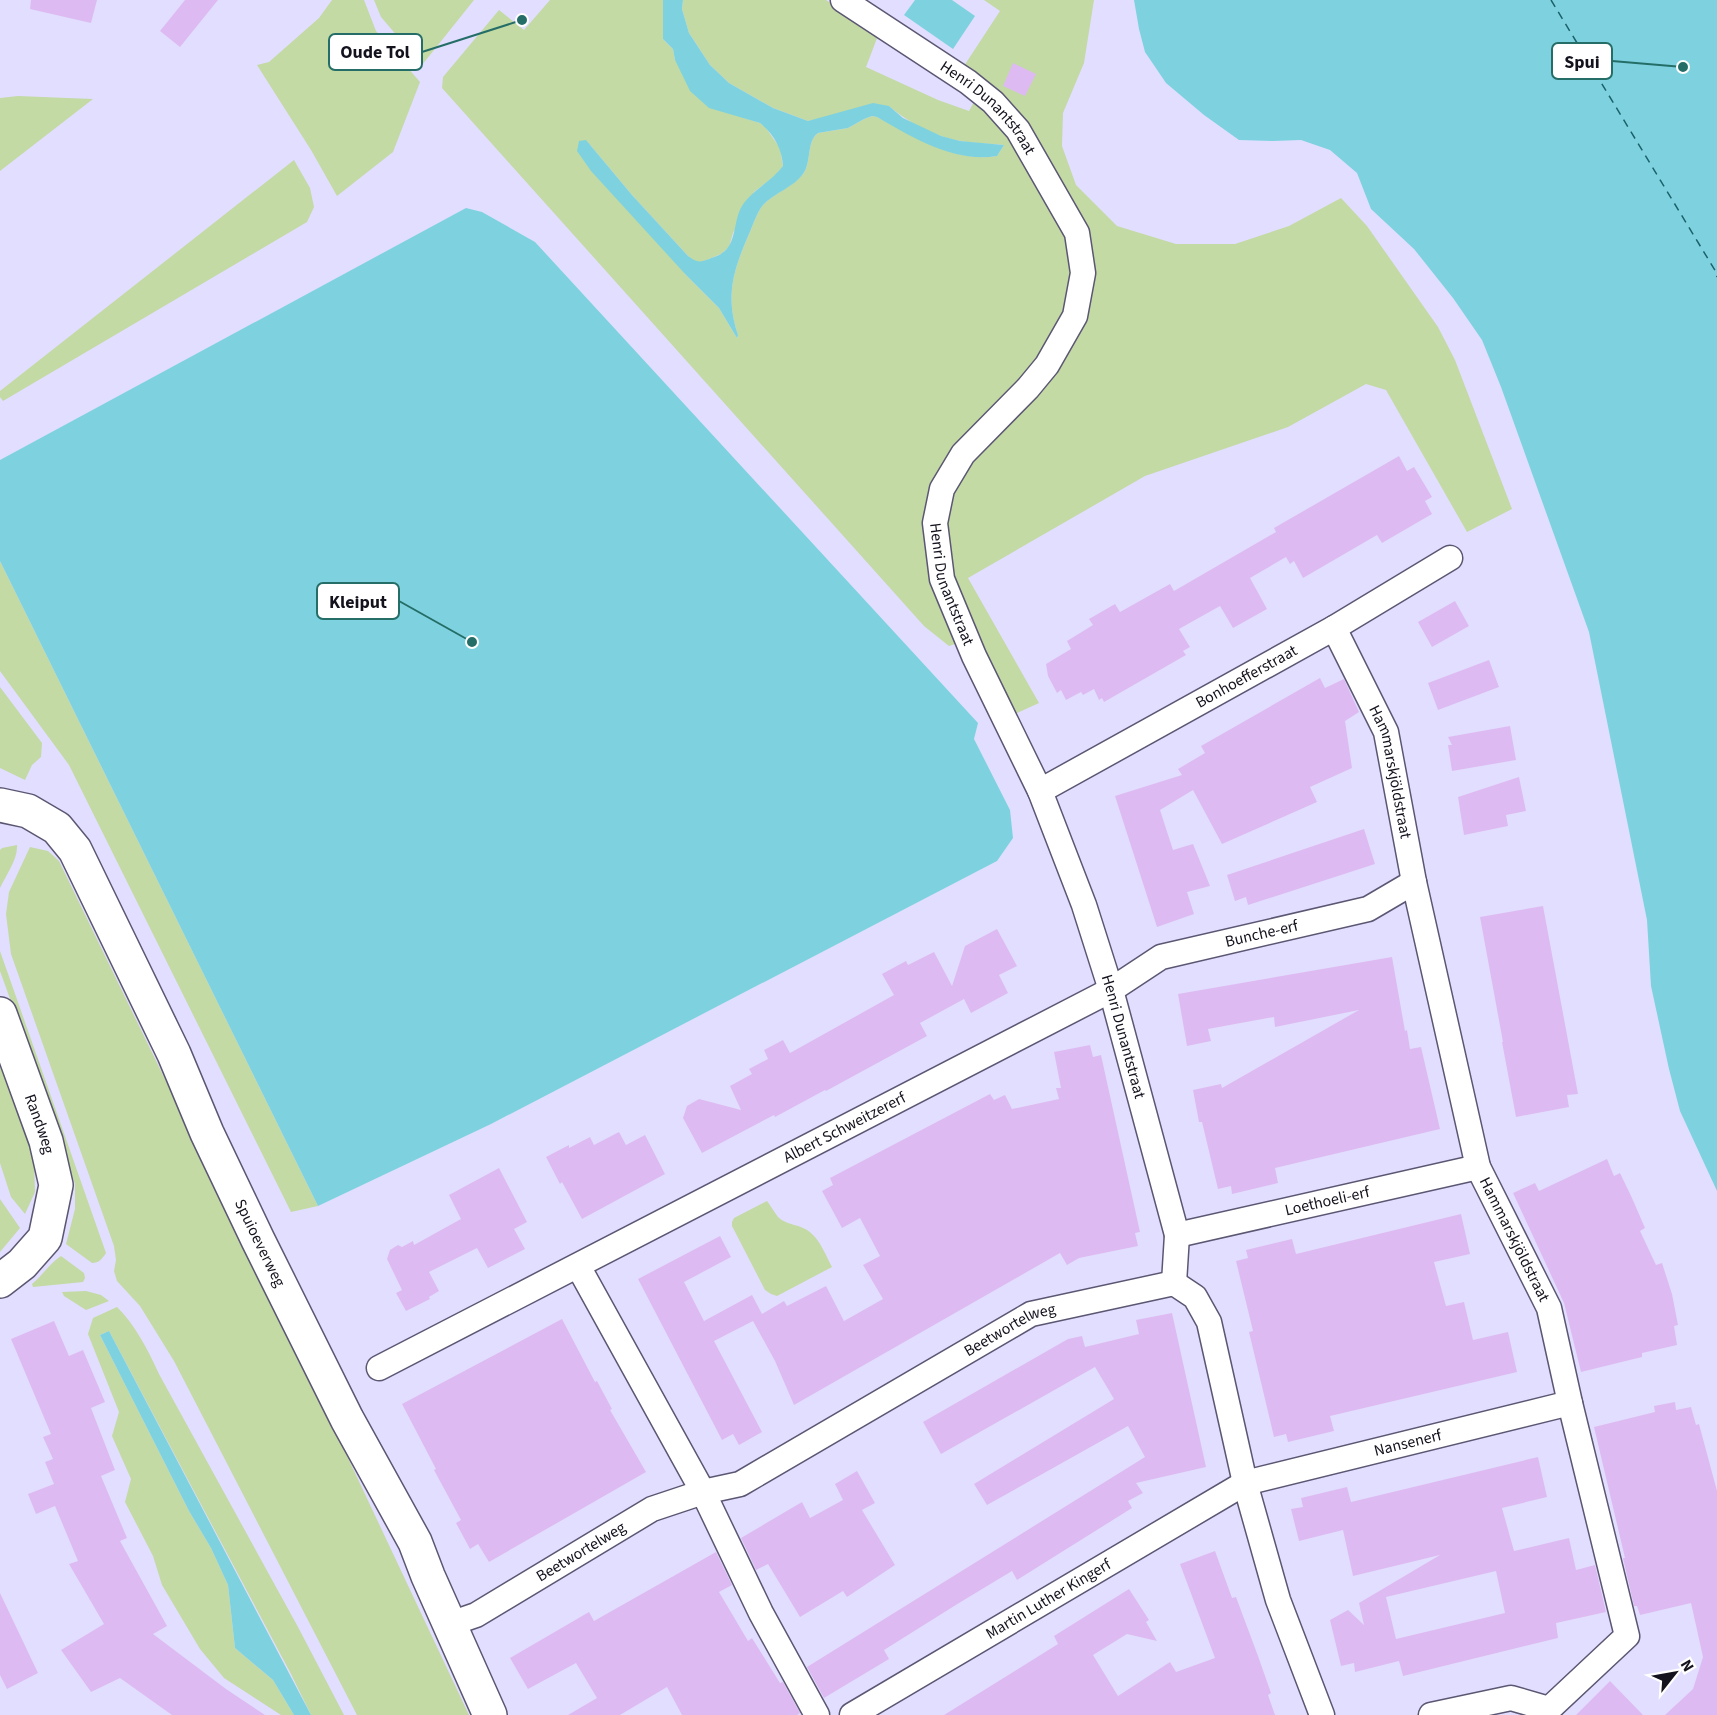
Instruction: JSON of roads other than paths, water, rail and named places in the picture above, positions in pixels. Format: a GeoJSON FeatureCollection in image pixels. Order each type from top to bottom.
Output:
{"type":"FeatureCollection","features":[{"type":"Feature","properties":{"kind":"street","name":"Henri Dunantstraat"},"geometry":{"type":"LineString","coordinates":[[843,0],[968,82],[993,102],[1018,130],[1077,233],[1083,273],[1075,316],[1047,365],[1028,388],[963,454],[942,489],[934,523],[942,579],[974,656],[1040,791],[1084,905],[1111,990],[1177,1235],[1174,1284]]}},
{"type":"Feature","properties":{"kind":"street","name":"Bonhoefferstraat"},"geometry":{"type":"LineString","coordinates":[[1040,791],[1334,628],[1450,558]]}},
{"type":"Feature","properties":{"kind":"street","name":"Hammarskjöldstraat"},"geometry":{"type":"LineString","coordinates":[[1334,628],[1386,732],[1414,882],[1478,1167],[1549,1308],[1627,1636],[1549,1709],[1510,1698],[1431,1715]]}},
{"type":"Feature","properties":{"kind":"street","name":"Spuioeverweg"},"geometry":{"type":"LineString","coordinates":[[0,805],[28,811],[57,828],[75,850],[174,1054],[207,1133],[258,1240],[347,1419],[416,1542],[431,1585],[490,1715]]}},
{"type":"Feature","properties":{"kind":"street","name":"Bunche-erf"},"geometry":{"type":"LineString","coordinates":[[1111,990],[1161,957],[1368,909],[1414,882]]}},
{"type":"Feature","properties":{"kind":"street","name":"Albert Schweitzererf"},"geometry":{"type":"LineString","coordinates":[[379,1368],[1111,990]]}},
{"type":"Feature","properties":{"kind":"street","name":"Randweg"},"geometry":{"type":"LineString","coordinates":[[0,1014],[46,1141],[56,1185],[45,1238],[22,1264],[0,1281]]}},
{"type":"Feature","properties":{"kind":"street","name":"Loethoeli-erf"},"geometry":{"type":"LineString","coordinates":[[1177,1235],[1478,1167]]}},
{"type":"Feature","properties":{"kind":"street"},"geometry":{"type":"LineString","coordinates":[[578,1266],[703,1492],[761,1613],[817,1715]]}},
{"type":"Feature","properties":{"kind":"street","name":"Beetwortelweg"},"geometry":{"type":"LineString","coordinates":[[450,1624],[476,1615],[652,1509],[703,1492],[740,1484],[1031,1314],[1174,1284]]}},
{"type":"Feature","properties":{"kind":"street"},"geometry":{"type":"LineString","coordinates":[[1174,1284],[1195,1297],[1209,1322],[1245,1483],[1278,1600],[1322,1715]]}},
{"type":"Feature","properties":{"kind":"street","name":"Nansenerf"},"geometry":{"type":"LineString","coordinates":[[1245,1483],[1570,1403]]}},
{"type":"Feature","properties":{"kind":"street","name":"Martin Luther Kingerf"},"geometry":{"type":"LineString","coordinates":[[852,1715],[1245,1483]]}},
{"type":"Feature","properties":{"kind":"place","name":"Oude Tol"},"geometry":{"type":"Point","coordinates":[522,20]}},
{"type":"Feature","properties":{"kind":"place","name":"Spui"},"geometry":{"type":"Point","coordinates":[1683,67]}},
{"type":"Feature","properties":{"kind":"place","name":"Kleiput"},"geometry":{"type":"Point","coordinates":[472,642]}}]}
